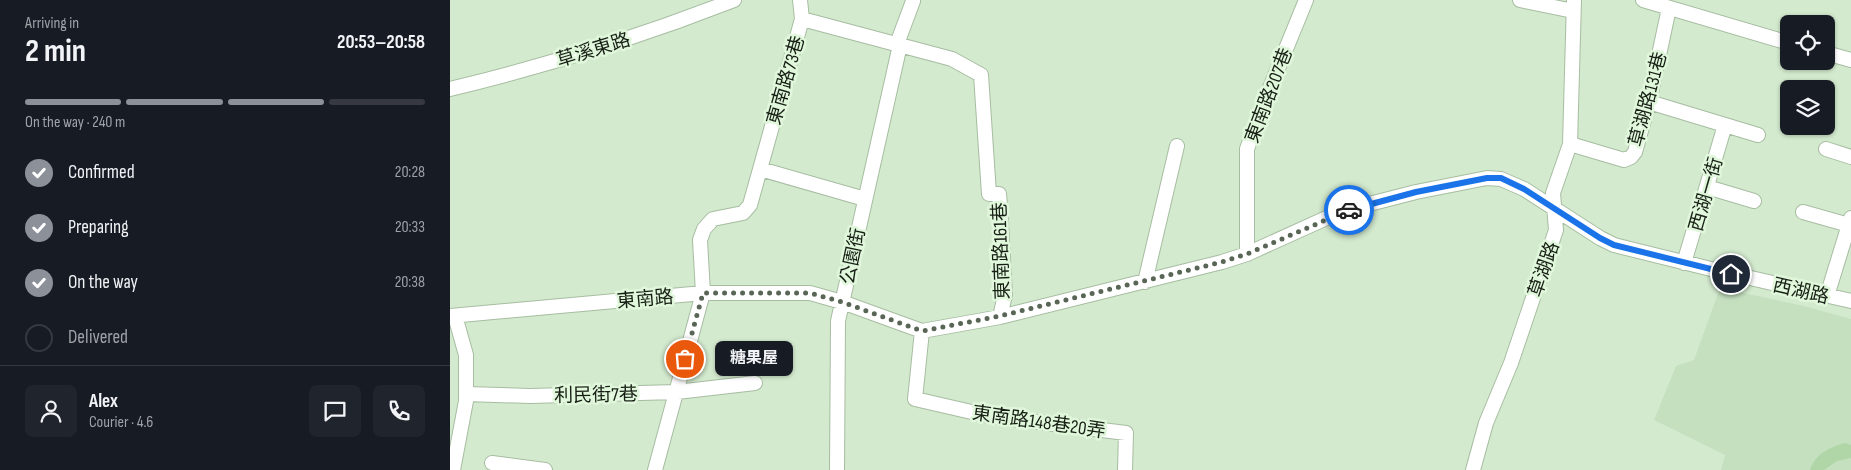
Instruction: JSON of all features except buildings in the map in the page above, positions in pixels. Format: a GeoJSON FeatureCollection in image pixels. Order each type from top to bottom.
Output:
{"type":"FeatureCollection","features":[{"type":"Feature","properties":{"kind":"street","name":"草溪東路"},"geometry":{"type":"LineString","coordinates":[[450,89],[566,58],[674,23],[734,0]]}},
{"type":"Feature","properties":{"kind":"street"},"geometry":{"type":"LineString","coordinates":[[800,0],[802,19]]}},
{"type":"Feature","properties":{"kind":"street","name":"東南路207巷"},"geometry":{"type":"LineString","coordinates":[[1247,254],[1247,149],[1306,0]]}},
{"type":"Feature","properties":{"kind":"street"},"geometry":{"type":"LineString","coordinates":[[1520,0],[1573,6]]}},
{"type":"Feature","properties":{"kind":"street"},"geometry":{"type":"LineString","coordinates":[[1642,0],[1780,40]]}},
{"type":"Feature","properties":{"kind":"street","name":"公園街"},"geometry":{"type":"LineString","coordinates":[[836,470],[838,321],[899,45],[913,2]]}},
{"type":"Feature","properties":{"kind":"street","name":"草湖路"},"geometry":{"type":"LineString","coordinates":[[1473,470],[1486,423],[1511,363],[1556,230],[1554,193],[1570,144],[1573,6]]}},
{"type":"Feature","properties":{"kind":"street","name":"草湖路131巷"},"geometry":{"type":"LineString","coordinates":[[1570,144],[1624,160],[1631,157],[1635,152],[1649,102],[1669,8]]}},
{"type":"Feature","properties":{"kind":"street","name":"東南路73巷"},"geometry":{"type":"LineString","coordinates":[[703,293],[700,240],[704,229],[712,219],[743,214],[750,206],[802,19],[952,60],[981,74]]}},
{"type":"Feature","properties":{"kind":"street"},"geometry":{"type":"LineString","coordinates":[[1835,56],[1851,60]]}},
{"type":"Feature","properties":{"kind":"street","name":"東南路161巷"},"geometry":{"type":"LineString","coordinates":[[981,74],[989,194],[999,194],[1000,205],[1005,295],[1000,316]]}},
{"type":"Feature","properties":{"kind":"street"},"geometry":{"type":"LineString","coordinates":[[1649,102],[1758,134]]}},
{"type":"Feature","properties":{"kind":"street","name":"西湖一街"},"geometry":{"type":"LineString","coordinates":[[1684,263],[1725,125]]}},
{"type":"Feature","properties":{"kind":"street"},"geometry":{"type":"LineString","coordinates":[[1145,282],[1177,146]]}},
{"type":"Feature","properties":{"kind":"street"},"geometry":{"type":"LineString","coordinates":[[1826,149],[1851,157]]}},
{"type":"Feature","properties":{"kind":"street"},"geometry":{"type":"LineString","coordinates":[[760,169],[865,198]]}},
{"type":"Feature","properties":{"kind":"street"},"geometry":{"type":"LineString","coordinates":[[922,331],[1000,316],[1222,262],[1247,254],[1342,211],[1416,192],[1487,178],[1501,178],[1511,182],[1555,208]]}},
{"type":"Feature","properties":{"kind":"street"},"geometry":{"type":"LineString","coordinates":[[1707,187],[1754,201]]}},
{"type":"Feature","properties":{"kind":"street","name":"西湖路"},"geometry":{"type":"LineString","coordinates":[[1555,208],[1600,238],[1614,245],[1851,301]]}},
{"type":"Feature","properties":{"kind":"street"},"geometry":{"type":"LineString","coordinates":[[1803,212],[1850,221],[1827,296]]}},
{"type":"Feature","properties":{"kind":"street"},"geometry":{"type":"LineString","coordinates":[[655,470],[703,293]]}},
{"type":"Feature","properties":{"kind":"street","name":"東南路"},"geometry":{"type":"LineString","coordinates":[[453,316],[703,293],[810,293],[842,302],[922,331]]}},
{"type":"Feature","properties":{"kind":"street"},"geometry":{"type":"LineString","coordinates":[[453,316],[466,355],[466,394],[453,470]]}},
{"type":"Feature","properties":{"kind":"street","name":"東南路148巷20弄"},"geometry":{"type":"LineString","coordinates":[[922,331],[915,399],[990,416],[1126,433],[1125,470]]}},
{"type":"Feature","properties":{"kind":"street","name":"利民街7巷"},"geometry":{"type":"LineString","coordinates":[[466,394],[530,396],[677,392],[755,383]]}},
{"type":"Feature","properties":{"kind":"street"},"geometry":{"type":"LineString","coordinates":[[492,463],[544,470]]}},
{"type":"Feature","properties":{"kind":"shaded area"},"geometry":{"type":"Polygon","coordinates":[[[1720,288],[1804,306],[1851,319],[1851,470],[1721,470],[1725,455],[1654,420],[1676,366],[1694,360],[1720,288]]]}},
{"type":"Feature","properties":{"kind":"shaded area"},"geometry":{"type":"Polygon","coordinates":[[[1845,443],[1851,445],[1851,458],[1837,461],[1824,470],[1810,470],[1819,455],[1845,443]]]}},
{"type":"Feature","properties":{"kind":"way so far"},"geometry":{"type":"LineString","coordinates":[[685,359],[703,293],[810,293],[842,302],[922,331],[1000,316],[1222,262],[1247,254],[1342,211],[1349,210]]}},
{"type":"Feature","properties":{"kind":"place","name":"糖果屋"},"geometry":{"type":"Point","coordinates":[685,359]}},
{"type":"Feature","properties":{"kind":"route"},"geometry":{"type":"LineString","coordinates":[[1349,210],[1416,192],[1487,178],[1501,178],[1524,189],[1614,245],[1731,274]]}}]}
